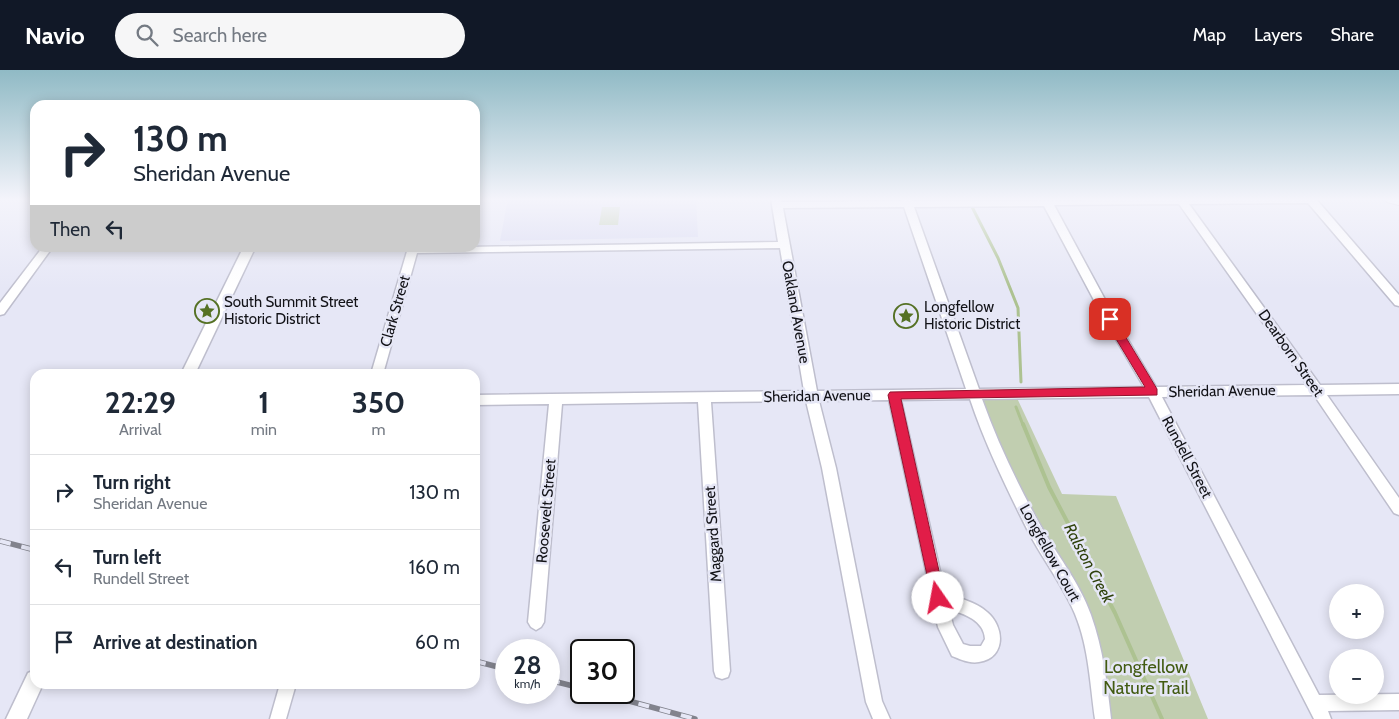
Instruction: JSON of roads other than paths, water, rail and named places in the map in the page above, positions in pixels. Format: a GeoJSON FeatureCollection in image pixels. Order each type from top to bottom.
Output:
{"type":"FeatureCollection","features":[{"type":"Feature","properties":{"kind":"street","name":"Oakland Avenue"},"geometry":{"type":"LineString","coordinates":[[781,229],[811,395]]}},
{"type":"Feature","properties":{"kind":"street","name":"Longfellow Court"},"geometry":{"type":"LineString","coordinates":[[917,229],[985,425],[1034,528],[1068,583],[1083,614],[1095,654],[1103,719]]}},
{"type":"Feature","properties":{"kind":"street","name":"Rundell Street"},"geometry":{"type":"LineString","coordinates":[[1062,229],[1110,319],[1153,392],[1324,719]]}},
{"type":"Feature","properties":{"kind":"street","name":"Dearborn Street"},"geometry":{"type":"LineString","coordinates":[[1202,229],[1318,390],[1399,509]]}},
{"type":"Feature","properties":{"kind":"street"},"geometry":{"type":"LineString","coordinates":[[1337,229],[1399,302]]}},
{"type":"Feature","properties":{"kind":"street"},"geometry":{"type":"LineString","coordinates":[[480,248],[784,245]]}},
{"type":"Feature","properties":{"kind":"street"},"geometry":{"type":"LineString","coordinates":[[0,311],[45,252]]}},
{"type":"Feature","properties":{"kind":"street"},"geometry":{"type":"LineString","coordinates":[[190,369],[247,252]]}},
{"type":"Feature","properties":{"kind":"street","name":"Clark Street"},"geometry":{"type":"LineString","coordinates":[[378,369],[412,252]]}},
{"type":"Feature","properties":{"kind":"street","name":"Sheridan Avenue"},"geometry":{"type":"LineString","coordinates":[[480,400],[1399,389]]}},
{"type":"Feature","properties":{"kind":"street"},"geometry":{"type":"LineString","coordinates":[[811,395],[829,468],[874,702],[882,719]]}},
{"type":"Feature","properties":{"kind":"street"},"geometry":{"type":"LineString","coordinates":[[894,395],[938,598]]}},
{"type":"Feature","properties":{"kind":"street","name":"Maggard Street"},"geometry":{"type":"LineString","coordinates":[[704,397],[722,671]]}},
{"type":"Feature","properties":{"kind":"street","name":"Roosevelt Street"},"geometry":{"type":"LineString","coordinates":[[536,622],[556,399]]}},
{"type":"Feature","properties":{"kind":"street"},"geometry":{"type":"LineString","coordinates":[[16,719],[31,689]]}},
{"type":"Feature","properties":{"kind":"street"},"geometry":{"type":"LineString","coordinates":[[278,719],[287,689]]}},
{"type":"Feature","properties":{"kind":"street"},"geometry":{"type":"LineString","coordinates":[[1316,703],[1399,702]]}},
{"type":"Feature","properties":{"kind":"waterway","name":"Ralston Creek"},"geometry":{"type":"LineString","coordinates":[[983,229],[998,258],[1018,308],[1021,382]]}},
{"type":"Feature","properties":{"kind":"waterway","name":"Ralston Creek"},"geometry":{"type":"LineString","coordinates":[[1016,407],[1023,425]]}},
{"type":"Feature","properties":{"kind":"waterway","name":"Ralston Creek"},"geometry":{"type":"LineString","coordinates":[[1023,424],[1049,487],[1115,613],[1162,719]]}},
{"type":"Feature","properties":{"kind":"railway"},"geometry":{"type":"LineString","coordinates":[[0,541],[30,549]]}},
{"type":"Feature","properties":{"kind":"railway"},"geometry":{"type":"LineString","coordinates":[[480,662],[495,666]]}},
{"type":"Feature","properties":{"kind":"railway"},"geometry":{"type":"LineString","coordinates":[[560,683],[570,685]]}},
{"type":"Feature","properties":{"kind":"railway"},"geometry":{"type":"LineString","coordinates":[[635,703],[695,719]]}},
{"type":"Feature","properties":{"kind":"place","name":"South Summit Street Historic District"},"geometry":{"type":"Point","coordinates":[207,311]}},
{"type":"Feature","properties":{"kind":"place","name":"Longfellow Historic District"},"geometry":{"type":"Point","coordinates":[906,316]}},
{"type":"Feature","properties":{"kind":"park label","name":"Longfellow Nature Trail"},"geometry":{"type":"Point","coordinates":[1146,677]}}]}
